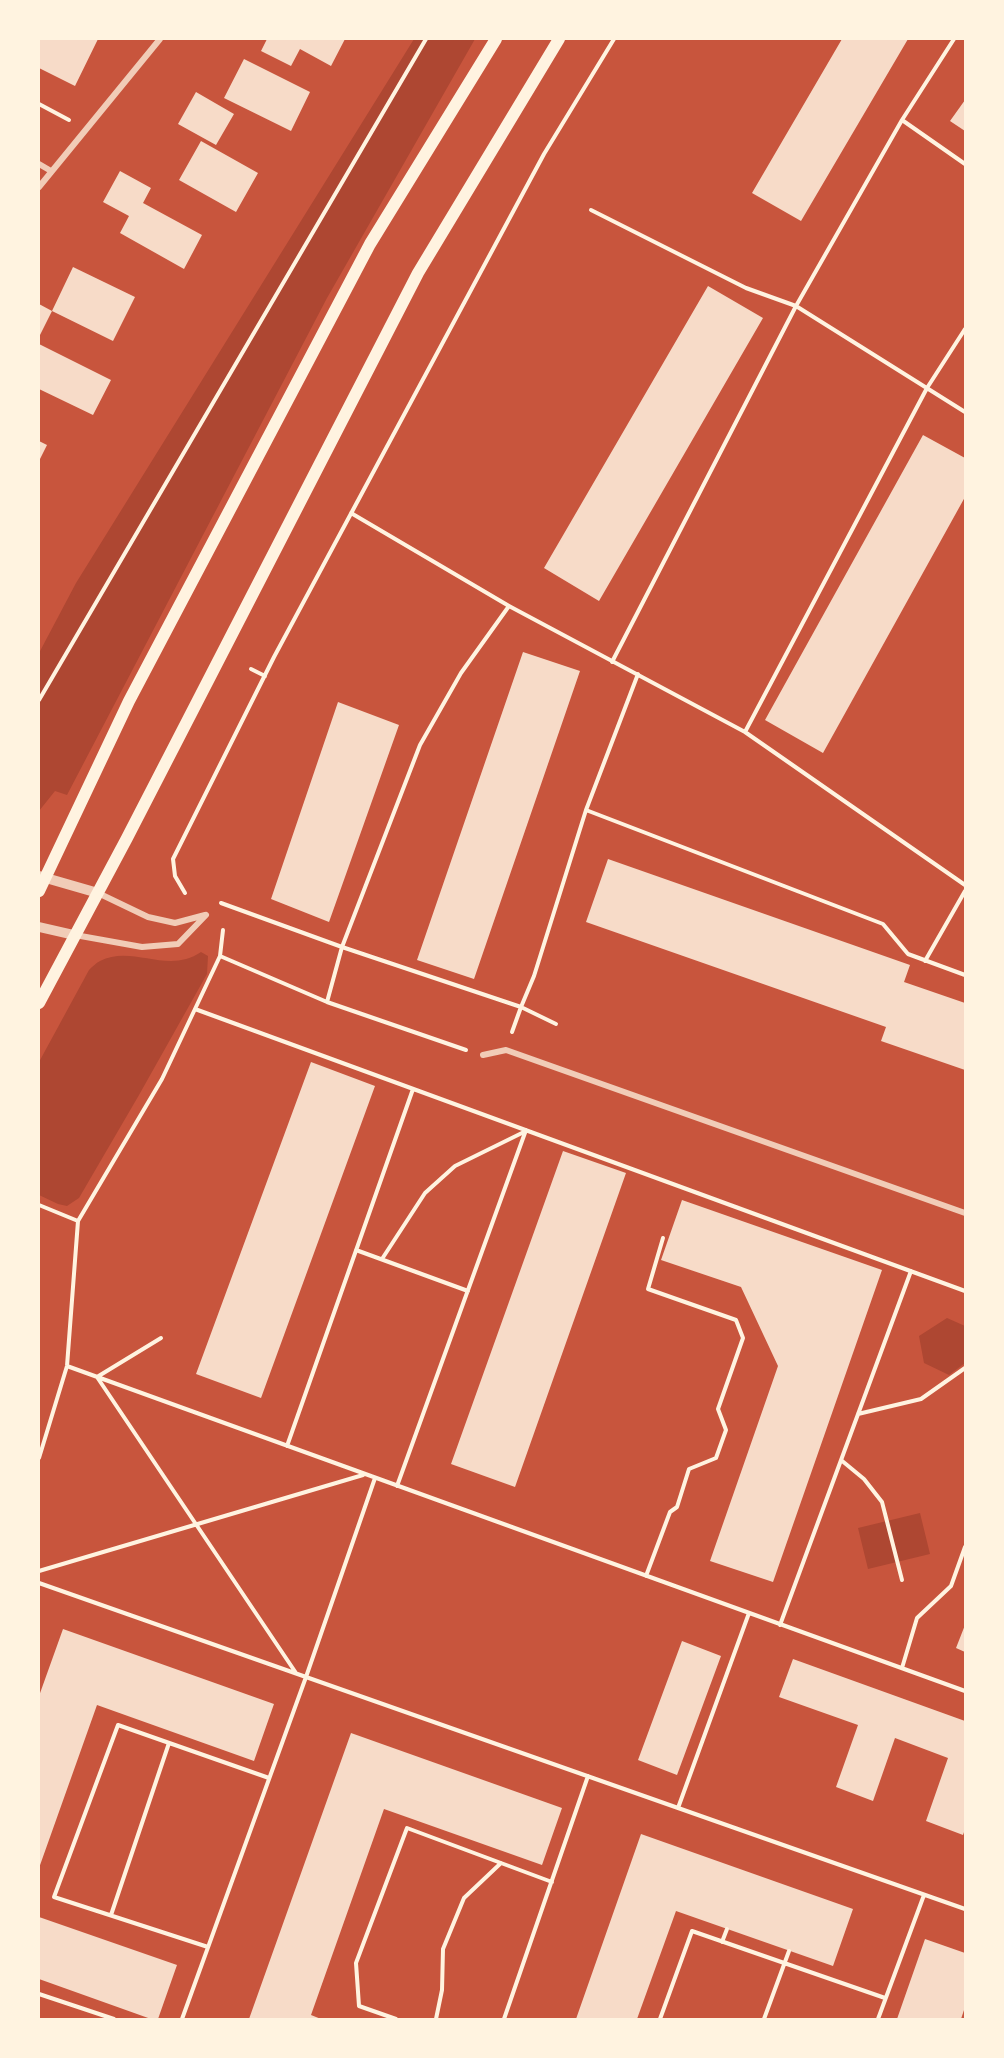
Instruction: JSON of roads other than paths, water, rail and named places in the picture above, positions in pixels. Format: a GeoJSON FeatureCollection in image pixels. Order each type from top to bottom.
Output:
{"type":"FeatureCollection","features":[{"type":"Feature","properties":{"kind":"main road"},"geometry":{"type":"LineString","coordinates":[[39,891],[43,876],[129,701],[370,244],[496,39]]}},
{"type":"Feature","properties":{"kind":"main road"},"geometry":{"type":"LineString","coordinates":[[39,1003],[418,273],[559,39]]}},
{"type":"Feature","properties":{"kind":"street"},"geometry":{"type":"LineString","coordinates":[[39,187],[160,39]]}},
{"type":"Feature","properties":{"kind":"street"},"geometry":{"type":"LineString","coordinates":[[39,164],[51,171]]}},
{"type":"Feature","properties":{"kind":"street"},"geometry":{"type":"LineString","coordinates":[[39,927],[142,947],[178,944],[206,915],[176,923],[148,917],[98,893],[43,876]]}},
{"type":"Feature","properties":{"kind":"street"},"geometry":{"type":"LineString","coordinates":[[483,1055],[506,1050],[965,1213]]}}]}
